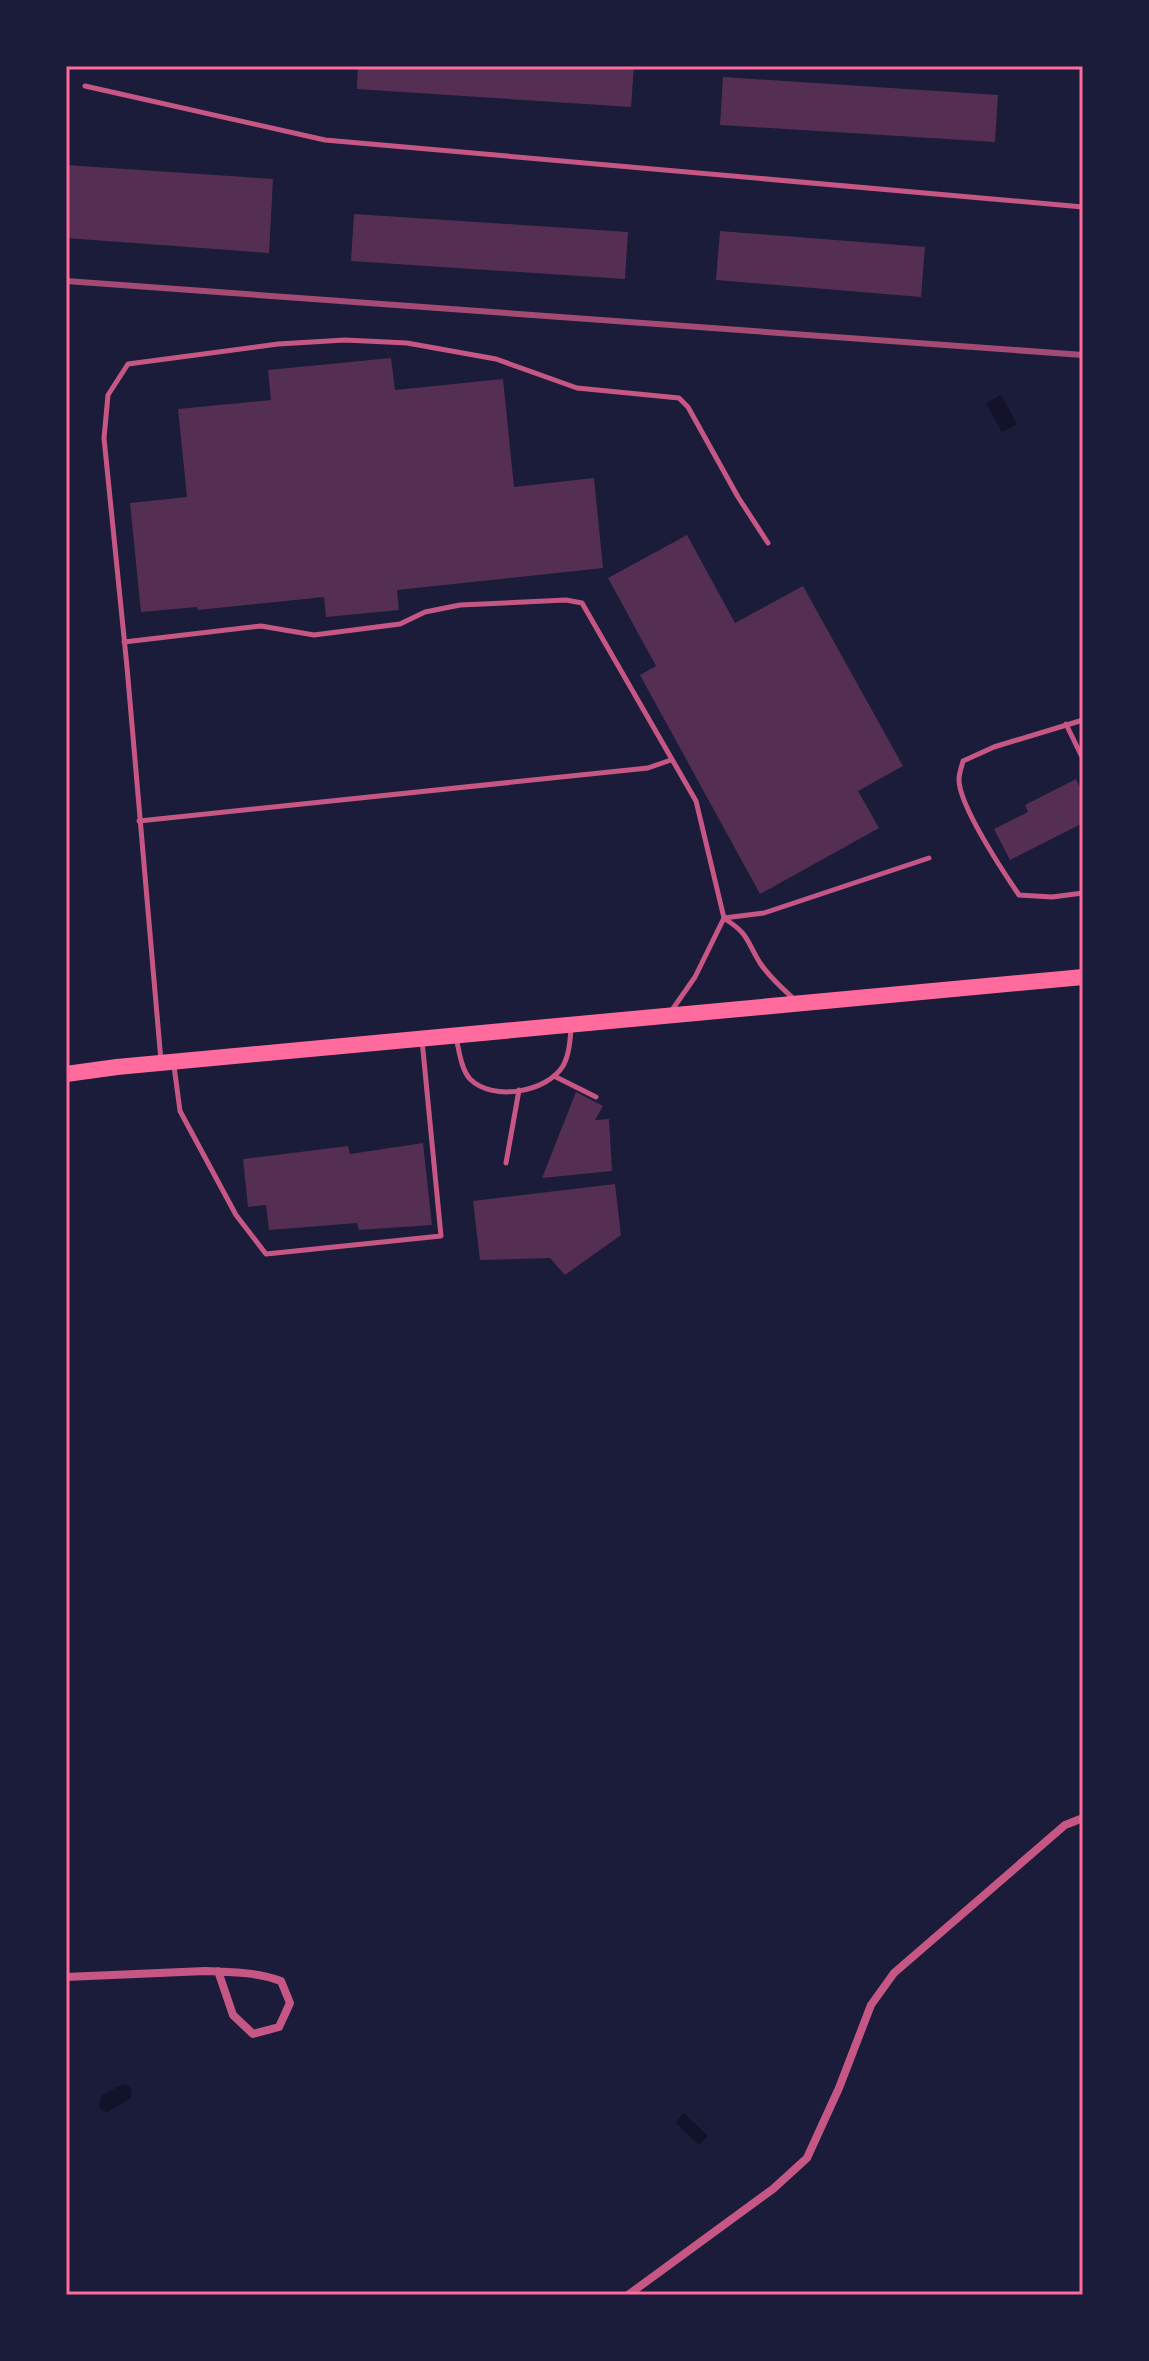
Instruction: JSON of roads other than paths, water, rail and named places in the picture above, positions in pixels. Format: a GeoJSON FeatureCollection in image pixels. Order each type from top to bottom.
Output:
{"type":"FeatureCollection","features":[{"type":"Feature","properties":{"kind":"main road"},"geometry":{"type":"LineString","coordinates":[[66,1074],[1083,977]]}},
{"type":"Feature","properties":{"kind":"street"},"geometry":{"type":"LineString","coordinates":[[628,2295],[773,2189],[807,2158],[839,2088],[871,2005],[894,1973],[1065,1825],[1083,1818]]}},
{"type":"Feature","properties":{"kind":"street"},"geometry":{"type":"LineString","coordinates":[[66,1977],[218,1971],[260,1973],[281,1981],[290,2003],[279,2027],[253,2034],[233,2015],[218,1971]]}},
{"type":"Feature","properties":{"kind":"lane"},"geometry":{"type":"LineString","coordinates":[[85,86],[325,140],[1083,207]]}},
{"type":"Feature","properties":{"kind":"lane"},"geometry":{"type":"LineString","coordinates":[[422,1039],[441,1236],[266,1254],[236,1215],[180,1111],[167,1063],[139,821],[104,438],[108,395],[128,364],[278,344],[345,340],[407,343],[496,359],[577,388],[679,398],[688,407],[738,497],[768,543]]}},
{"type":"Feature","properties":{"kind":"lane"},"geometry":{"type":"LineString","coordinates":[[124,642],[261,626],[314,635],[400,624],[425,612],[460,605],[566,600],[582,603],[696,801],[724,918],[695,977],[667,1017]]}},
{"type":"Feature","properties":{"kind":"lane"},"geometry":{"type":"LineString","coordinates":[[1083,720],[994,747],[963,761],[959,779],[963,800],[1019,895],[1052,897],[1083,893]]}},
{"type":"Feature","properties":{"kind":"lane"},"geometry":{"type":"LineString","coordinates":[[1066,724],[1083,759]]}},
{"type":"Feature","properties":{"kind":"lane"},"geometry":{"type":"LineString","coordinates":[[139,821],[648,768],[671,760]]}},
{"type":"Feature","properties":{"kind":"lane"},"geometry":{"type":"LineString","coordinates":[[724,918],[764,913],[929,858]]}},
{"type":"Feature","properties":{"kind":"lane"},"geometry":{"type":"LineString","coordinates":[[724,918],[744,931],[759,962],[773,980],[800,1004]]}},
{"type":"Feature","properties":{"kind":"lane"},"geometry":{"type":"LineString","coordinates":[[455,1036],[470,1079],[487,1088],[519,1090],[539,1086],[561,1069],[568,1053],[572,1025]]}},
{"type":"Feature","properties":{"kind":"lane"},"geometry":{"type":"LineString","coordinates":[[554,1076],[596,1097]]}},
{"type":"Feature","properties":{"kind":"lane"},"geometry":{"type":"LineString","coordinates":[[506,1163],[519,1090]]}},
{"type":"Feature","properties":{"kind":"railway"},"geometry":{"type":"LineString","coordinates":[[66,281],[1083,355]]}}]}
